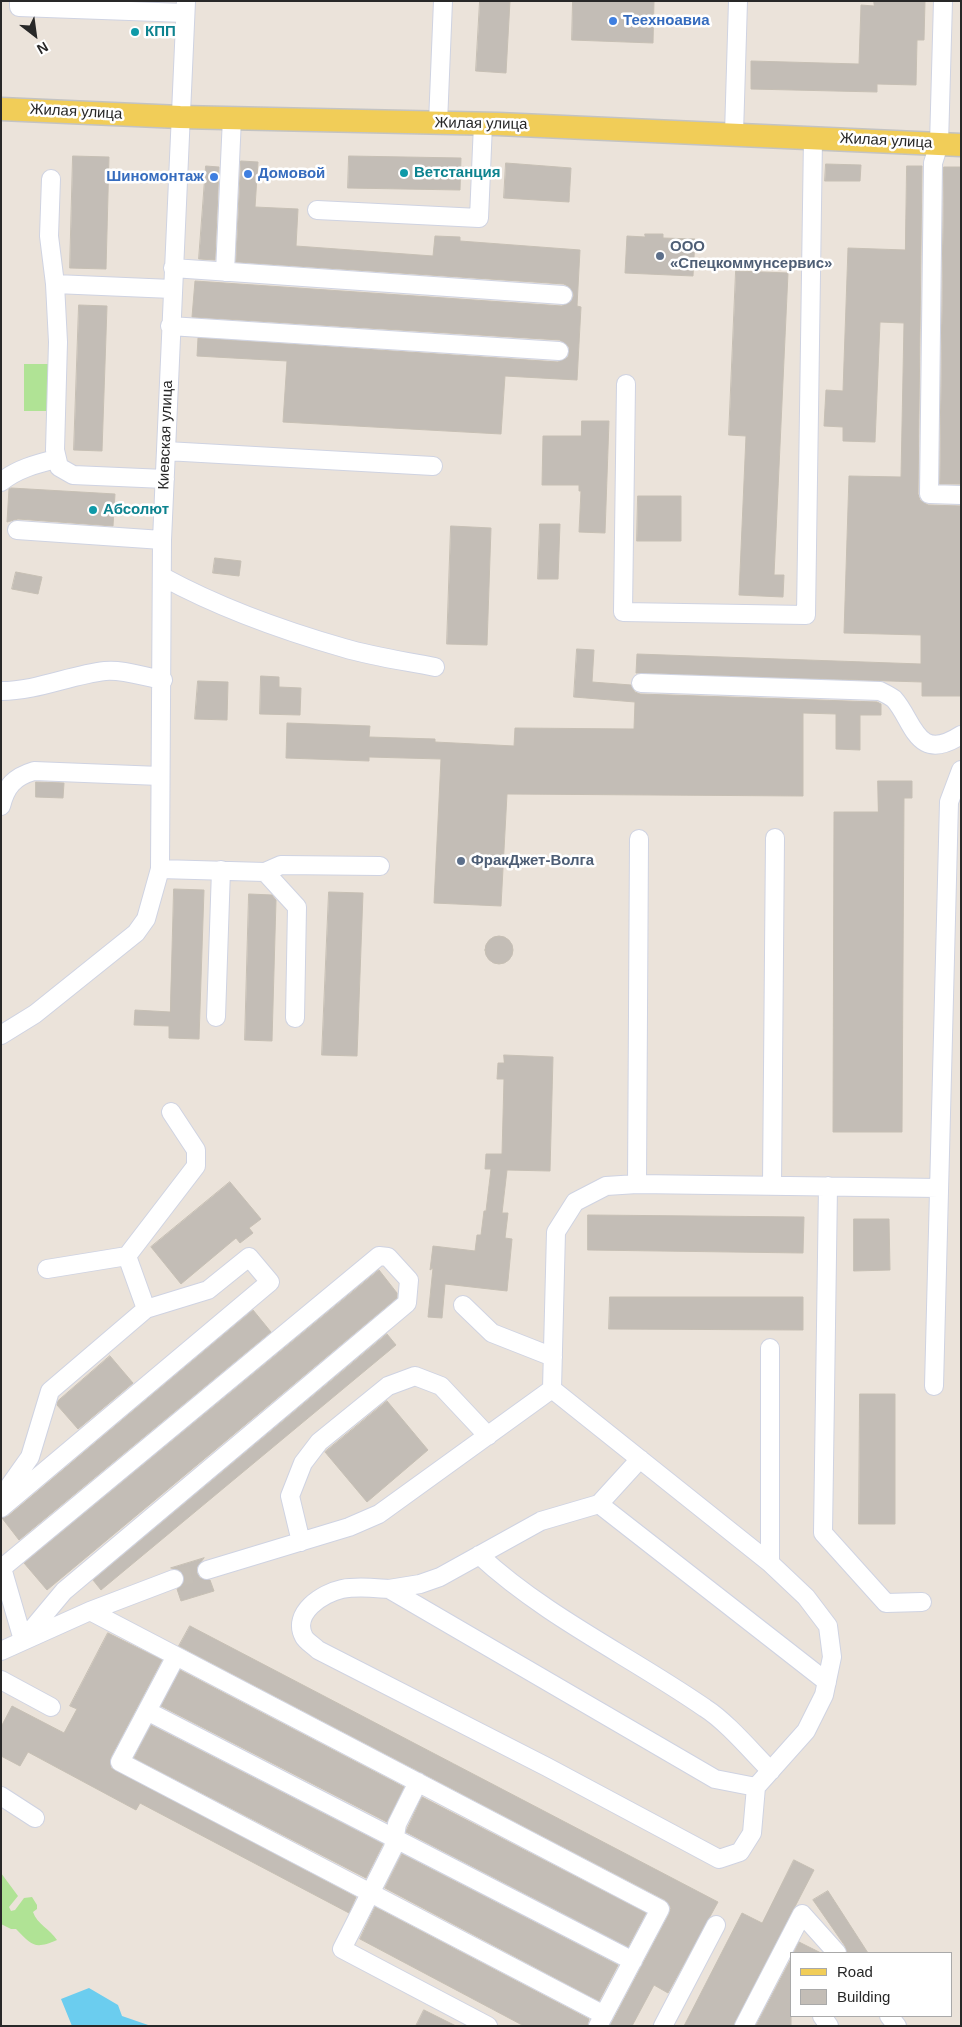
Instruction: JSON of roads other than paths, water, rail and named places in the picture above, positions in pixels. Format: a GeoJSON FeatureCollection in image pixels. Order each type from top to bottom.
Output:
{"type":"FeatureCollection","features":[{"type":"Feature","properties":{"kind":"main road","name":"Жилая улица"},"geometry":{"type":"LineString","coordinates":[[1,109],[180,117],[483,124],[950,144]]}},
{"type":"Feature","properties":{"kind":"street"},"geometry":{"type":"LineString","coordinates":[[19,1],[19,7],[185,7]]}},
{"type":"Feature","properties":{"kind":"street"},"geometry":{"type":"LineString","coordinates":[[438,123],[443,1]]}},
{"type":"Feature","properties":{"kind":"street"},"geometry":{"type":"LineString","coordinates":[[734,134],[738,1]]}},
{"type":"Feature","properties":{"kind":"street"},"geometry":{"type":"LineString","coordinates":[[942,1],[950,144],[933,163],[929,494],[961,495]]}},
{"type":"Feature","properties":{"kind":"street","name":"Киевская улица"},"geometry":{"type":"LineString","coordinates":[[6,1027],[35,1014],[136,933],[146,919],[160,868],[163,680],[162,540],[185,7]]}},
{"type":"Feature","properties":{"kind":"street"},"geometry":{"type":"LineString","coordinates":[[225,272],[232,118]]}},
{"type":"Feature","properties":{"kind":"street"},"geometry":{"type":"LineString","coordinates":[[317,210],[479,218],[483,124]]}},
{"type":"Feature","properties":{"kind":"street"},"geometry":{"type":"LineString","coordinates":[[626,384],[623,612],[806,614],[813,138]]}},
{"type":"Feature","properties":{"kind":"street"},"geometry":{"type":"LineString","coordinates":[[51,179],[50,236],[56,284],[58,342],[56,459],[64,472],[73,475],[165,479]]}},
{"type":"Feature","properties":{"kind":"street"},"geometry":{"type":"LineString","coordinates":[[173,268],[563,295]]}},
{"type":"Feature","properties":{"kind":"street"},"geometry":{"type":"LineString","coordinates":[[56,284],[172,289]]}},
{"type":"Feature","properties":{"kind":"street"},"geometry":{"type":"LineString","coordinates":[[170,326],[559,352]]}},
{"type":"Feature","properties":{"kind":"street"},"geometry":{"type":"LineString","coordinates":[[166,451],[433,466]]}},
{"type":"Feature","properties":{"kind":"street"},"geometry":{"type":"LineString","coordinates":[[1,482],[32,465],[56,459]]}},
{"type":"Feature","properties":{"kind":"street"},"geometry":{"type":"LineString","coordinates":[[17,530],[162,540]]}},
{"type":"Feature","properties":{"kind":"street"},"geometry":{"type":"LineString","coordinates":[[162,577],[199,597],[255,620],[346,649],[435,667]]}},
{"type":"Feature","properties":{"kind":"street"},"geometry":{"type":"LineString","coordinates":[[1,691],[18,691],[108,670],[163,680]]}},
{"type":"Feature","properties":{"kind":"street"},"geometry":{"type":"LineString","coordinates":[[641,683],[880,691],[894,699],[912,729],[922,740],[936,744],[951,742],[961,735]]}},
{"type":"Feature","properties":{"kind":"street"},"geometry":{"type":"LineString","coordinates":[[934,1386],[949,802],[961,770]]}},
{"type":"Feature","properties":{"kind":"street"},"geometry":{"type":"LineString","coordinates":[[1,806],[4,792],[11,782],[22,774],[34,771],[160,776]]}},
{"type":"Feature","properties":{"kind":"street"},"geometry":{"type":"LineString","coordinates":[[638,1184],[639,838]]}},
{"type":"Feature","properties":{"kind":"street"},"geometry":{"type":"LineString","coordinates":[[772,1185],[775,838]]}},
{"type":"Feature","properties":{"kind":"street"},"geometry":{"type":"LineString","coordinates":[[160,868],[265,872],[281,865],[380,866]]}},
{"type":"Feature","properties":{"kind":"street"},"geometry":{"type":"LineString","coordinates":[[216,1018],[221,870]]}},
{"type":"Feature","properties":{"kind":"street"},"geometry":{"type":"LineString","coordinates":[[265,872],[297,907],[295,1018]]}},
{"type":"Feature","properties":{"kind":"street"},"geometry":{"type":"LineString","coordinates":[[947,890],[961,874]]}},
{"type":"Feature","properties":{"kind":"street"},"geometry":{"type":"LineString","coordinates":[[47,1269],[127,1256],[196,1166],[196,1150],[172,1112]]}},
{"type":"Feature","properties":{"kind":"street"},"geometry":{"type":"LineString","coordinates":[[552,1389],[556,1232],[575,1202],[606,1186],[638,1184],[939,1188]]}},
{"type":"Feature","properties":{"kind":"street"},"geometry":{"type":"LineString","coordinates":[[828,1186],[823,1533],[886,1603],[922,1602]]}},
{"type":"Feature","properties":{"kind":"street"},"geometry":{"type":"LineString","coordinates":[[127,1256],[146,1309]]}},
{"type":"Feature","properties":{"kind":"street"},"geometry":{"type":"LineString","coordinates":[[379,1256],[388,1257],[410,1280],[407,1302],[64,1590],[23,1640],[2,1567],[379,1256]]}},
{"type":"Feature","properties":{"kind":"street"},"geometry":{"type":"LineString","coordinates":[[1,1498],[30,1457],[50,1391],[146,1309],[208,1290],[249,1257],[270,1282],[1,1508]]}},
{"type":"Feature","properties":{"kind":"street"},"geometry":{"type":"LineString","coordinates":[[464,1305],[492,1333],[553,1357]]}},
{"type":"Feature","properties":{"kind":"street"},"geometry":{"type":"LineString","coordinates":[[770,1348],[770,1563]]}},
{"type":"Feature","properties":{"kind":"street"},"geometry":{"type":"LineString","coordinates":[[301,1542],[290,1496],[303,1464],[319,1442],[388,1386],[415,1376],[441,1386],[488,1436]]}},
{"type":"Feature","properties":{"kind":"street"},"geometry":{"type":"LineString","coordinates":[[207,1570],[349,1527],[379,1514],[552,1389]]}},
{"type":"Feature","properties":{"kind":"street"},"geometry":{"type":"LineString","coordinates":[[552,1389],[640,1459],[770,1563],[806,1597],[828,1626],[832,1657],[824,1695],[806,1731],[756,1787],[752,1833],[740,1852],[719,1859],[547,1767],[318,1650],[304,1637],[301,1623],[306,1610],[324,1595],[341,1589],[361,1587],[389,1589],[420,1584],[479,1555],[541,1521],[599,1504],[640,1459]]}},
{"type":"Feature","properties":{"kind":"street"},"geometry":{"type":"LineString","coordinates":[[599,1504],[827,1682]]}},
{"type":"Feature","properties":{"kind":"street"},"geometry":{"type":"LineString","coordinates":[[479,1555],[497,1572],[554,1614],[707,1708],[771,1770]]}},
{"type":"Feature","properties":{"kind":"street"},"geometry":{"type":"LineString","coordinates":[[1,1651],[90,1611],[174,1579]]}},
{"type":"Feature","properties":{"kind":"street"},"geometry":{"type":"LineString","coordinates":[[389,1589],[714,1778],[756,1787]]}},
{"type":"Feature","properties":{"kind":"street"},"geometry":{"type":"LineString","coordinates":[[90,1611],[660,1909],[601,2020],[370,1893],[120,1762],[176,1656]]}},
{"type":"Feature","properties":{"kind":"street"},"geometry":{"type":"LineString","coordinates":[[1,1680],[51,1707]]}},
{"type":"Feature","properties":{"kind":"street"},"geometry":{"type":"LineString","coordinates":[[147,1711],[633,1961]]}},
{"type":"Feature","properties":{"kind":"street"},"geometry":{"type":"LineString","coordinates":[[418,1782],[397,1824],[393,1848],[342,1949],[488,2026]]}},
{"type":"Feature","properties":{"kind":"street"},"geometry":{"type":"LineString","coordinates":[[1,1796],[35,1818]]}},
{"type":"Feature","properties":{"kind":"street"},"geometry":{"type":"LineString","coordinates":[[744,2026],[802,1914],[836,1952]]}},
{"type":"Feature","properties":{"kind":"street"},"geometry":{"type":"LineString","coordinates":[[663,2026],[716,1925]]}},
{"type":"Feature","properties":{"kind":"water"},"geometry":{"type":"Polygon","coordinates":[[[89,1988],[118,2005],[122,2016],[151,2026],[72,2026],[61,1999],[89,1988]]]}},
{"type":"Feature","properties":{"kind":"tunnel"},"geometry":{"type":"LineString","coordinates":[[174,1579],[207,1570]]}},
{"type":"Feature","properties":{"kind":"place","name":"Теехноавиа"},"geometry":{"type":"Point","coordinates":[613,21]}},
{"type":"Feature","properties":{"kind":"place","name":"КПП"},"geometry":{"type":"Point","coordinates":[135,32]}},
{"type":"Feature","properties":{"kind":"place","name":"Ветстанция"},"geometry":{"type":"Point","coordinates":[404,173]}},
{"type":"Feature","properties":{"kind":"place","name":"Домовой"},"geometry":{"type":"Point","coordinates":[248,174]}},
{"type":"Feature","properties":{"kind":"place","name":"Шиномонтаж"},"geometry":{"type":"Point","coordinates":[214,177]}},
{"type":"Feature","properties":{"kind":"place","name":"ООО «Спецкоммунсервис»"},"geometry":{"type":"Point","coordinates":[660,256]}},
{"type":"Feature","properties":{"kind":"place","name":"Абсолют"},"geometry":{"type":"Point","coordinates":[93,510]}},
{"type":"Feature","properties":{"kind":"place","name":"ФракДжет-Волга"},"geometry":{"type":"Point","coordinates":[461,861]}}]}
